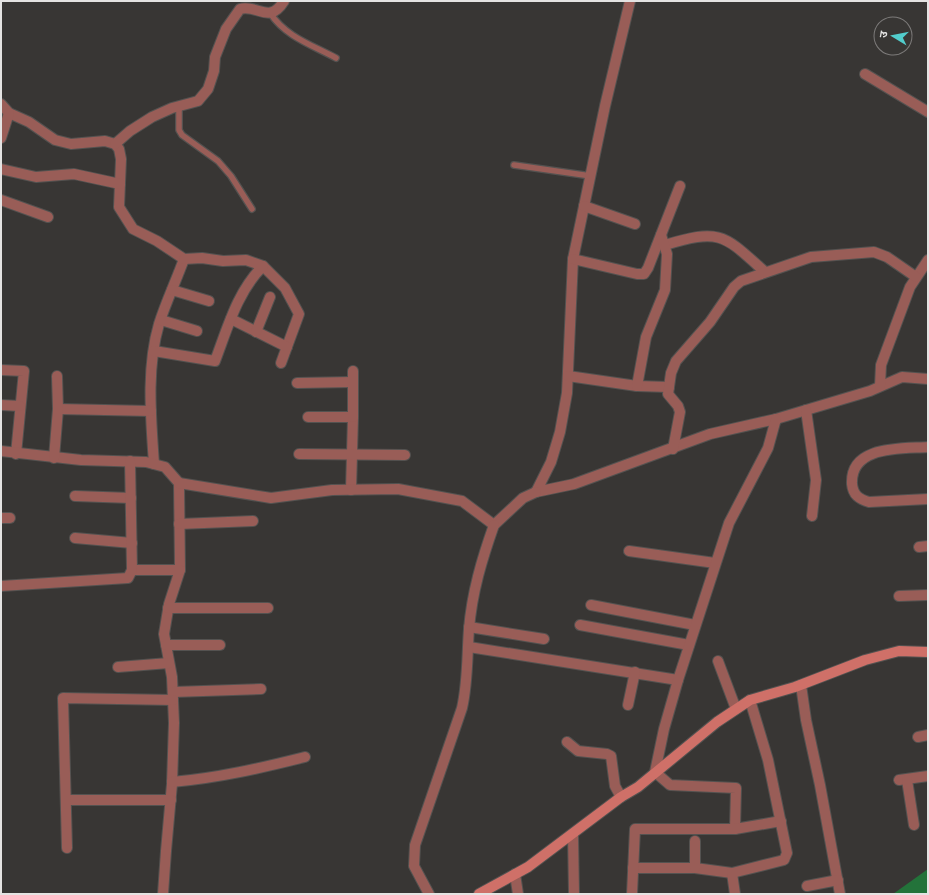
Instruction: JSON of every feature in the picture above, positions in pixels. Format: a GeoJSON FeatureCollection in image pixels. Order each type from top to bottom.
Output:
{"type":"FeatureCollection","features":[{"type":"Feature","properties":{"kind":"street"},"geometry":{"type":"LineString","coordinates":[[115,144],[130,131],[152,117],[198,101],[208,89],[214,71],[214,57],[226,29],[236,12],[244,8],[270,13],[276,10],[284,1]]}},
{"type":"Feature","properties":{"kind":"street"},"geometry":{"type":"LineString","coordinates":[[536,492],[551,462],[560,432],[567,393],[573,259],[630,1]]}},
{"type":"Feature","properties":{"kind":"street"},"geometry":{"type":"LineString","coordinates":[[865,74],[928,112]]}},
{"type":"Feature","properties":{"kind":"street"},"geometry":{"type":"LineString","coordinates":[[1,104],[9,113],[28,122],[55,140],[71,144],[105,141],[115,144],[119,149],[121,159],[119,207],[134,229],[157,241],[184,259],[202,258],[223,261],[246,260],[263,266],[285,288],[299,314],[281,363]]}},
{"type":"Feature","properties":{"kind":"street"},"geometry":{"type":"LineString","coordinates":[[1,138],[9,113]]}},
{"type":"Feature","properties":{"kind":"street"},"geometry":{"type":"LineString","coordinates":[[1,169],[36,177],[74,174],[120,184]]}},
{"type":"Feature","properties":{"kind":"street"},"geometry":{"type":"LineString","coordinates":[[573,259],[637,274],[644,274],[663,240],[680,186]]}},
{"type":"Feature","properties":{"kind":"street"},"geometry":{"type":"LineString","coordinates":[[1,200],[48,217]]}},
{"type":"Feature","properties":{"kind":"street"},"geometry":{"type":"LineString","coordinates":[[584,206],[635,224]]}},
{"type":"Feature","properties":{"kind":"street"},"geometry":{"type":"LineString","coordinates":[[663,240],[696,236],[722,237],[734,244],[765,272]]}},
{"type":"Feature","properties":{"kind":"street"},"geometry":{"type":"LineString","coordinates":[[637,386],[646,337],[665,290],[668,254],[663,240]]}},
{"type":"Feature","properties":{"kind":"street"},"geometry":{"type":"LineString","coordinates":[[673,449],[680,412],[678,406],[669,398],[671,373],[676,361],[710,322],[734,287],[741,281],[811,257],[874,252],[887,257],[916,277]]}},
{"type":"Feature","properties":{"kind":"street"},"geometry":{"type":"LineString","coordinates":[[154,464],[151,411],[154,351],[161,320],[184,259]]}},
{"type":"Feature","properties":{"kind":"street"},"geometry":{"type":"LineString","coordinates":[[880,386],[881,365],[916,277],[928,260]]}},
{"type":"Feature","properties":{"kind":"street"},"geometry":{"type":"LineString","coordinates":[[154,351],[215,361],[236,304],[248,284],[263,266]]}},
{"type":"Feature","properties":{"kind":"street"},"geometry":{"type":"LineString","coordinates":[[172,290],[209,301]]}},
{"type":"Feature","properties":{"kind":"street"},"geometry":{"type":"LineString","coordinates":[[256,332],[270,297]]}},
{"type":"Feature","properties":{"kind":"street"},"geometry":{"type":"LineString","coordinates":[[231,319],[287,347]]}},
{"type":"Feature","properties":{"kind":"street"},"geometry":{"type":"LineString","coordinates":[[161,320],[197,331]]}},
{"type":"Feature","properties":{"kind":"street"},"geometry":{"type":"LineString","coordinates":[[1,370],[24,371],[16,454]]}},
{"type":"Feature","properties":{"kind":"street"},"geometry":{"type":"LineString","coordinates":[[351,490],[353,370]]}},
{"type":"Feature","properties":{"kind":"street"},"geometry":{"type":"LineString","coordinates":[[54,458],[58,409],[57,376]]}},
{"type":"Feature","properties":{"kind":"street"},"geometry":{"type":"LineString","coordinates":[[568,376],[637,386],[669,387]]}},
{"type":"Feature","properties":{"kind":"street"},"geometry":{"type":"LineString","coordinates":[[429,894],[414,866],[415,845],[457,726],[465,694],[469,627],[479,565],[494,525],[523,498],[536,492],[574,484],[673,449],[710,434],[776,419],[870,391],[902,377],[928,379]]}},
{"type":"Feature","properties":{"kind":"street"},"geometry":{"type":"LineString","coordinates":[[297,383],[352,382]]}},
{"type":"Feature","properties":{"kind":"street"},"geometry":{"type":"LineString","coordinates":[[1,404],[20,406]]}},
{"type":"Feature","properties":{"kind":"street"},"geometry":{"type":"LineString","coordinates":[[58,409],[151,411]]}},
{"type":"Feature","properties":{"kind":"street"},"geometry":{"type":"LineString","coordinates":[[806,410],[816,480],[812,516]]}},
{"type":"Feature","properties":{"kind":"street"},"geometry":{"type":"LineString","coordinates":[[308,417],[353,417]]}},
{"type":"Feature","properties":{"kind":"street"},"geometry":{"type":"LineString","coordinates":[[655,772],[664,729],[678,680],[728,523],[768,448],[776,419]]}},
{"type":"Feature","properties":{"kind":"street"},"geometry":{"type":"LineString","coordinates":[[928,447],[879,452],[862,458],[855,466],[852,478],[852,487],[856,496],[862,500],[870,502],[928,498]]}},
{"type":"Feature","properties":{"kind":"street"},"geometry":{"type":"LineString","coordinates":[[1,451],[54,458],[130,461],[154,464],[165,466],[179,483],[180,570],[168,608],[164,634],[170,663],[173,696],[172,782],[164,894]]}},
{"type":"Feature","properties":{"kind":"street"},"geometry":{"type":"LineString","coordinates":[[299,454],[405,454]]}},
{"type":"Feature","properties":{"kind":"street"},"geometry":{"type":"LineString","coordinates":[[1,586],[124,580],[128,578],[132,570],[130,461]]}},
{"type":"Feature","properties":{"kind":"street"},"geometry":{"type":"LineString","coordinates":[[179,483],[272,498],[332,490],[398,489],[462,501],[494,525]]}},
{"type":"Feature","properties":{"kind":"street"},"geometry":{"type":"LineString","coordinates":[[75,496],[131,498]]}},
{"type":"Feature","properties":{"kind":"street"},"geometry":{"type":"LineString","coordinates":[[179,524],[253,521]]}},
{"type":"Feature","properties":{"kind":"street"},"geometry":{"type":"LineString","coordinates":[[75,538],[132,542]]}},
{"type":"Feature","properties":{"kind":"street"},"geometry":{"type":"LineString","coordinates":[[629,551],[715,563]]}},
{"type":"Feature","properties":{"kind":"street"},"geometry":{"type":"LineString","coordinates":[[132,570],[180,570]]}},
{"type":"Feature","properties":{"kind":"street"},"geometry":{"type":"LineString","coordinates":[[899,596],[928,595]]}},
{"type":"Feature","properties":{"kind":"street"},"geometry":{"type":"LineString","coordinates":[[591,605],[695,625]]}},
{"type":"Feature","properties":{"kind":"street"},"geometry":{"type":"LineString","coordinates":[[168,608],[268,608]]}},
{"type":"Feature","properties":{"kind":"street"},"geometry":{"type":"LineString","coordinates":[[580,625],[689,645]]}},
{"type":"Feature","properties":{"kind":"street"},"geometry":{"type":"LineString","coordinates":[[469,627],[544,639]]}},
{"type":"Feature","properties":{"kind":"street"},"geometry":{"type":"LineString","coordinates":[[166,645],[220,645]]}},
{"type":"Feature","properties":{"kind":"street"},"geometry":{"type":"LineString","coordinates":[[469,647],[678,680]]}},
{"type":"Feature","properties":{"kind":"street"},"geometry":{"type":"LineString","coordinates":[[479,894],[515,874],[573,834],[621,797],[638,787],[717,722],[750,700],[801,685],[865,660],[899,651],[928,652]]}},
{"type":"Feature","properties":{"kind":"street"},"geometry":{"type":"LineString","coordinates":[[718,661],[736,709]]}},
{"type":"Feature","properties":{"kind":"street"},"geometry":{"type":"LineString","coordinates":[[118,667],[170,663]]}},
{"type":"Feature","properties":{"kind":"street"},"geometry":{"type":"LineString","coordinates":[[628,705],[635,672]]}},
{"type":"Feature","properties":{"kind":"street"},"geometry":{"type":"LineString","coordinates":[[801,685],[806,720],[820,785],[840,894]]}},
{"type":"Feature","properties":{"kind":"street"},"geometry":{"type":"LineString","coordinates":[[67,848],[63,698],[173,696],[261,689]]}},
{"type":"Feature","properties":{"kind":"street"},"geometry":{"type":"LineString","coordinates":[[634,868],[695,868],[732,873],[784,860],[787,853],[781,821],[768,760],[750,700]]}},
{"type":"Feature","properties":{"kind":"street"},"geometry":{"type":"LineString","coordinates":[[567,742],[578,751],[607,754],[611,756],[614,782],[621,797]]}},
{"type":"Feature","properties":{"kind":"street"},"geometry":{"type":"LineString","coordinates":[[172,782],[227,775],[305,757]]}},
{"type":"Feature","properties":{"kind":"street"},"geometry":{"type":"LineString","coordinates":[[655,772],[670,785],[736,788],[735,829]]}},
{"type":"Feature","properties":{"kind":"street"},"geometry":{"type":"LineString","coordinates":[[914,825],[903,780],[928,776]]}},
{"type":"Feature","properties":{"kind":"street"},"geometry":{"type":"LineString","coordinates":[[66,800],[171,800]]}},
{"type":"Feature","properties":{"kind":"street"},"geometry":{"type":"LineString","coordinates":[[632,894],[636,829],[735,829],[781,821]]}},
{"type":"Feature","properties":{"kind":"street"},"geometry":{"type":"LineString","coordinates":[[573,834],[574,894]]}},
{"type":"Feature","properties":{"kind":"street"},"geometry":{"type":"LineString","coordinates":[[695,841],[695,868]]}},
{"type":"Feature","properties":{"kind":"street"},"geometry":{"type":"LineString","coordinates":[[732,873],[735,894]]}},
{"type":"Feature","properties":{"kind":"street"},"geometry":{"type":"LineString","coordinates":[[515,874],[518,894]]}},
{"type":"Feature","properties":{"kind":"street"},"geometry":{"type":"LineString","coordinates":[[807,886],[838,880]]}},
{"type":"Feature","properties":{"kind":"lane"},"geometry":{"type":"LineString","coordinates":[[270,13],[279,25],[287,32],[336,58]]}},
{"type":"Feature","properties":{"kind":"lane"},"geometry":{"type":"LineString","coordinates":[[179,107],[179,130],[182,135],[218,161],[231,176],[252,209]]}},
{"type":"Feature","properties":{"kind":"lane"},"geometry":{"type":"LineString","coordinates":[[514,164],[591,176]]}},
{"type":"Feature","properties":{"kind":"green space"},"geometry":{"type":"Polygon","coordinates":[[[928,869],[928,894],[893,894],[928,869]]]}}]}
